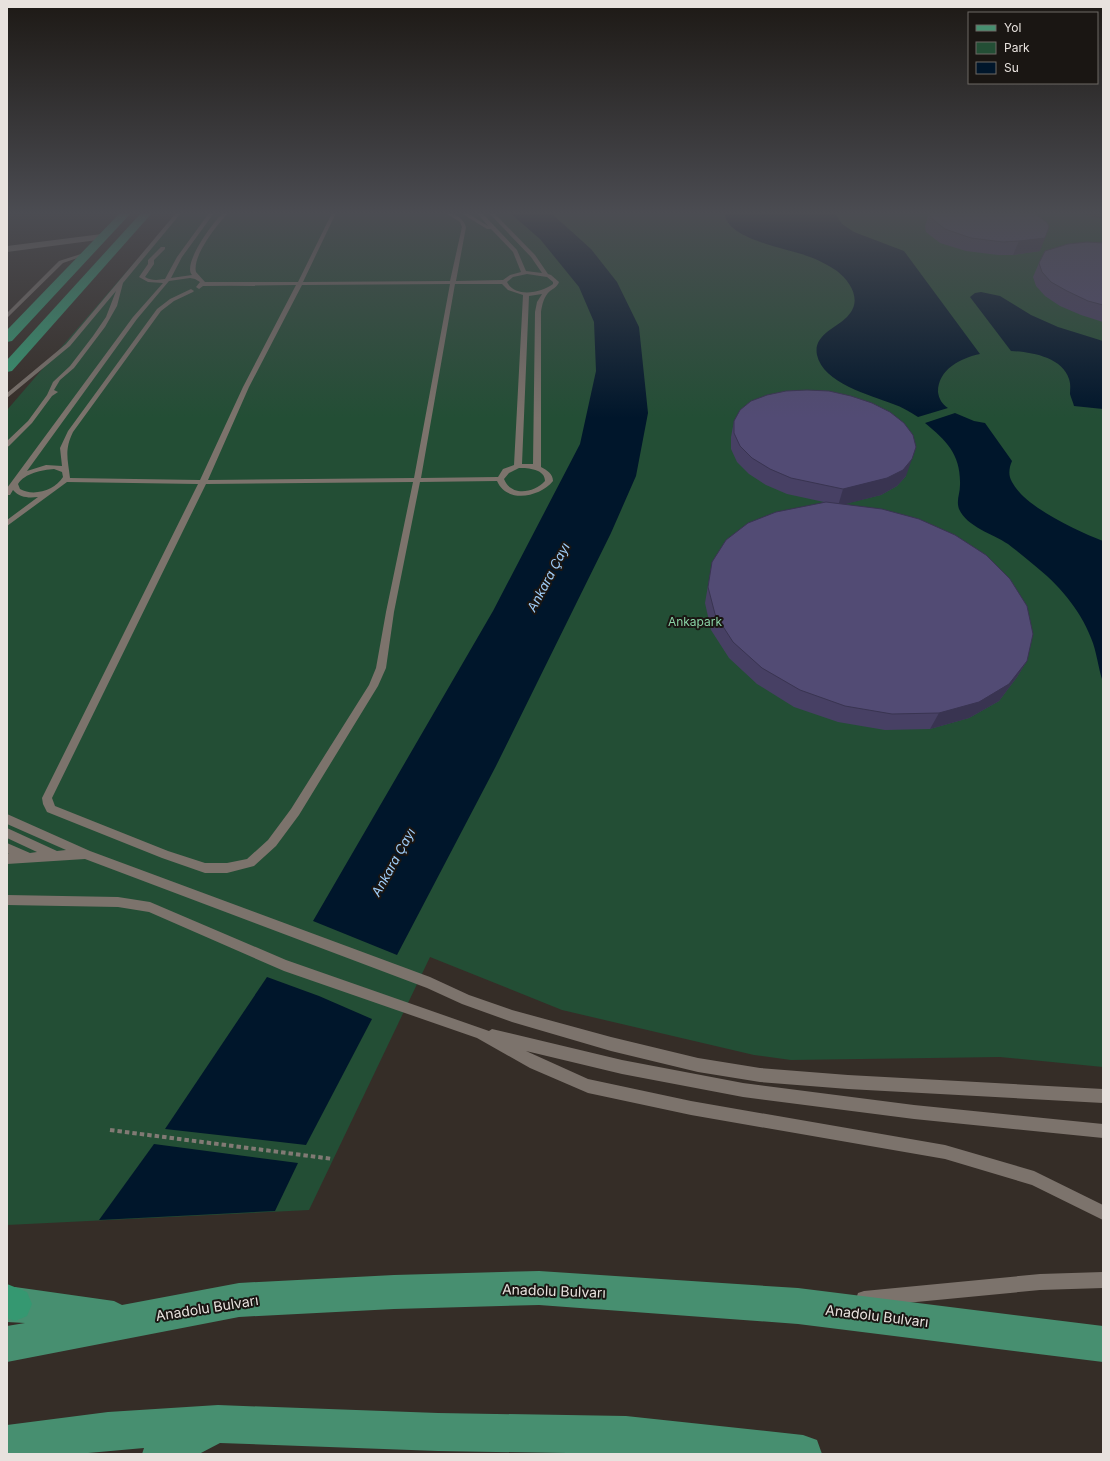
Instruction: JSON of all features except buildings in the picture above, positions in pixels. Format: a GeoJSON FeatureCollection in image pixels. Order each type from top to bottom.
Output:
{"type":"FeatureCollection","features":[{"type":"Feature","properties":{"kind":"highway"},"geometry":{"type":"LineString","coordinates":[[7,338],[60,281]]}},
{"type":"Feature","properties":{"kind":"highway"},"geometry":{"type":"LineString","coordinates":[[7,368],[85,281]]}},
{"type":"Feature","properties":{"kind":"main road","name":"Anadolu Bulvarı"},"geometry":{"type":"LineString","coordinates":[[7,1344],[129,1322],[238,1300],[386,1292],[539,1288],[798,1306],[1103,1344]]}},
{"type":"Feature","properties":{"kind":"main road"},"geometry":{"type":"LineString","coordinates":[[10,1303],[129,1322]]}},
{"type":"Feature","properties":{"kind":"main road"},"geometry":{"type":"LineString","coordinates":[[161,1454],[218,1424]]}},
{"type":"Feature","properties":{"kind":"main road"},"geometry":{"type":"LineString","coordinates":[[7,1444],[108,1431],[218,1424],[441,1443],[621,1445],[803,1454]]}},
{"type":"Feature","properties":{"kind":"lane"},"geometry":{"type":"LineString","coordinates":[[7,316],[42,281]]}},
{"type":"Feature","properties":{"kind":"lane"},"geometry":{"type":"LineString","coordinates":[[167,281],[168,290]]}},
{"type":"Feature","properties":{"kind":"lane"},"geometry":{"type":"LineString","coordinates":[[67,477],[63,457],[63,444],[70,432],[159,310],[172,300],[203,284],[504,282],[508,289],[526,293],[552,289],[555,281]]}},
{"type":"Feature","properties":{"kind":"lane"},"geometry":{"type":"LineString","coordinates":[[7,445],[30,422],[50,395],[57,390],[73,371],[72,367],[111,313],[119,295],[121,282]]}},
{"type":"Feature","properties":{"kind":"lane"},"geometry":{"type":"LineString","coordinates":[[7,396],[68,345],[121,282]]}},
{"type":"Feature","properties":{"kind":"lane"},"geometry":{"type":"LineString","coordinates":[[300,283],[246,387],[203,482],[47,798],[51,809],[166,856],[206,868],[227,868],[250,862],[272,843],[295,812],[373,686],[381,668],[390,612],[417,480],[453,283]]}},
{"type":"Feature","properties":{"kind":"lane"},"geometry":{"type":"LineString","coordinates":[[7,493],[135,318],[168,290],[191,291]]}},
{"type":"Feature","properties":{"kind":"lane"},"geometry":{"type":"LineString","coordinates":[[537,468],[538,312],[540,302],[546,291]]}},
{"type":"Feature","properties":{"kind":"lane"},"geometry":{"type":"LineString","coordinates":[[518,466],[526,293]]}},
{"type":"Feature","properties":{"kind":"lane"},"geometry":{"type":"LineString","coordinates":[[518,466],[527,466],[546,472],[549,477],[549,481],[541,490],[518,493],[504,488],[500,479],[506,471],[518,466]]}},
{"type":"Feature","properties":{"kind":"lane"},"geometry":{"type":"LineString","coordinates":[[14,483],[33,470],[46,468],[58,468],[67,477],[203,482],[500,479]]}},
{"type":"Feature","properties":{"kind":"lane"},"geometry":{"type":"LineString","coordinates":[[7,524],[53,490],[67,477]]}},
{"type":"Feature","properties":{"kind":"lane"},"geometry":{"type":"LineString","coordinates":[[14,483],[16,491],[28,495],[45,494],[53,490]]}},
{"type":"Feature","properties":{"kind":"lane"},"geometry":{"type":"LineString","coordinates":[[7,819],[86,854],[430,983],[467,1000],[512,1016],[611,1044],[706,1066],[760,1075],[848,1082],[1103,1096]]}},
{"type":"Feature","properties":{"kind":"lane"},"geometry":{"type":"LineString","coordinates":[[7,833],[57,856]]}},
{"type":"Feature","properties":{"kind":"lane"},"geometry":{"type":"LineString","coordinates":[[7,848],[30,858]]}},
{"type":"Feature","properties":{"kind":"lane"},"geometry":{"type":"LineString","coordinates":[[7,859],[86,854]]}},
{"type":"Feature","properties":{"kind":"lane"},"geometry":{"type":"LineString","coordinates":[[7,900],[118,902],[150,907],[284,965],[412,1010],[480,1033],[622,1067],[743,1090],[914,1112],[1103,1131]]}},
{"type":"Feature","properties":{"kind":"lane"},"geometry":{"type":"LineString","coordinates":[[480,1033],[535,1063],[588,1086],[691,1108],[946,1152],[1034,1178],[1103,1212]]}},
{"type":"Feature","properties":{"kind":"lane"},"geometry":{"type":"LineString","coordinates":[[798,1306],[1040,1282],[1103,1280]]}},
{"type":"Feature","properties":{"kind":"path"},"geometry":{"type":"LineString","coordinates":[[110,1130],[333,1159]]}},
{"type":"Feature","properties":{"kind":"green space","name":"Ankapark"},"geometry":{"type":"Polygon","coordinates":[[[118,281],[1103,281],[1103,1067],[1000,1057],[791,1060],[754,1055],[562,1010],[430,957],[309,1210],[7,1225],[7,410],[118,281]]]}},
{"type":"Feature","properties":{"kind":"water","name":"Ankara Çayı"},"geometry":{"type":"Polygon","coordinates":[[[574,281],[616,281],[639,327],[648,413],[636,476],[611,533],[496,766],[397,955],[313,921],[493,611],[580,444],[596,371],[594,322],[579,287],[574,281]]]}},
{"type":"Feature","properties":{"kind":"water"},"geometry":{"type":"Polygon","coordinates":[[[847,281],[926,281],[980,354],[965,358],[958,362],[946,371],[942,377],[939,384],[938,395],[942,403],[948,408],[918,417],[900,407],[849,387],[828,373],[821,365],[817,355],[818,342],[826,333],[847,317],[852,311],[855,298],[851,286],[847,281]]]}},
{"type":"Feature","properties":{"kind":"water"},"geometry":{"type":"Polygon","coordinates":[[[981,292],[1000,296],[1031,315],[1058,327],[1103,341],[1103,409],[1074,406],[1070,394],[1069,379],[1060,365],[1036,354],[1011,351],[970,297],[975,293],[981,292]]]}},
{"type":"Feature","properties":{"kind":"water"},"geometry":{"type":"Polygon","coordinates":[[[955,413],[974,421],[985,423],[1012,461],[1009,472],[1012,482],[1028,500],[1066,525],[1103,541],[1103,682],[1095,649],[1086,627],[1081,617],[1060,589],[1043,572],[1008,544],[981,530],[968,521],[959,509],[960,474],[955,457],[940,436],[925,423],[955,413]]]}},
{"type":"Feature","properties":{"kind":"water"},"geometry":{"type":"Polygon","coordinates":[[[267,977],[319,996],[372,1019],[306,1145],[165,1129],[267,977]]]}},
{"type":"Feature","properties":{"kind":"water"},"geometry":{"type":"Polygon","coordinates":[[[154,1144],[298,1163],[275,1211],[99,1220],[154,1144]]]}}]}
